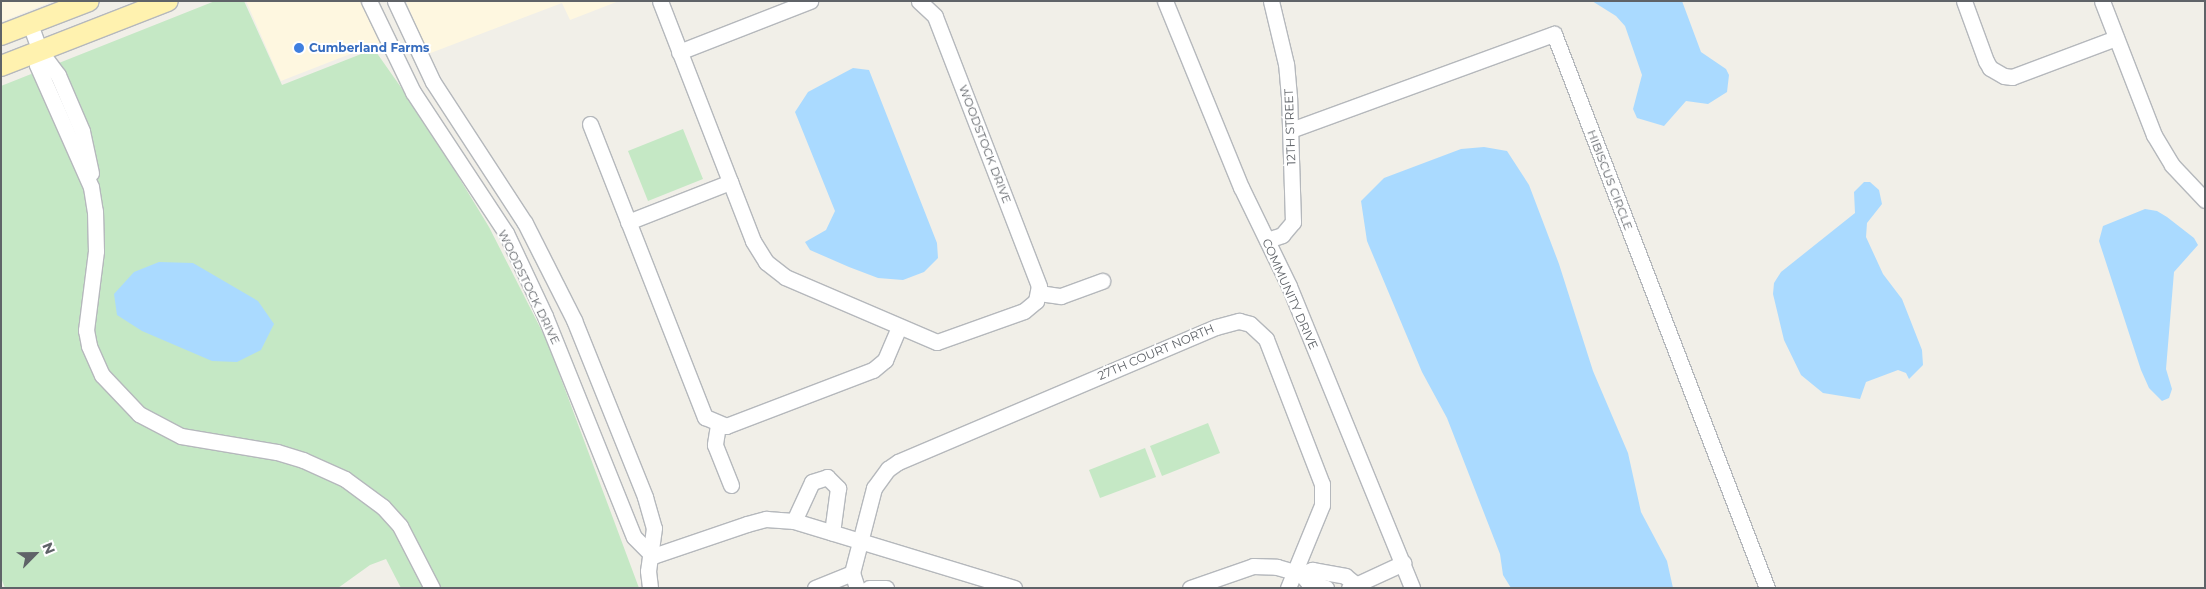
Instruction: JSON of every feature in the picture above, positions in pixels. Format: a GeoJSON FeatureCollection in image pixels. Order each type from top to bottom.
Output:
{"type":"FeatureCollection","features":[{"type":"Feature","properties":{"kind":"main road"},"geometry":{"type":"LineString","coordinates":[[1,35],[89,1]]}},
{"type":"Feature","properties":{"kind":"main road"},"geometry":{"type":"LineString","coordinates":[[1,66],[168,1]]}},
{"type":"Feature","properties":{"kind":"street","name":"WOODSTOCK DRIVE"},"geometry":{"type":"LineString","coordinates":[[369,1],[413,92],[506,233],[546,316],[634,538],[652,556]]}},
{"type":"Feature","properties":{"kind":"street","name":"WOODSTOCK DRIVE"},"geometry":{"type":"LineString","coordinates":[[395,1],[433,82],[525,224],[574,320],[645,497],[654,528],[652,556]]}},
{"type":"Feature","properties":{"kind":"street"},"geometry":{"type":"LineString","coordinates":[[660,1],[756,249],[772,268],[929,340],[945,342],[1024,311],[1036,301],[1039,293],[1061,296],[1102,281]]}},
{"type":"Feature","properties":{"kind":"street"},"geometry":{"type":"LineString","coordinates":[[679,52],[810,1]]}},
{"type":"Feature","properties":{"kind":"street","name":"WOODSTOCK DRIVE"},"geometry":{"type":"LineString","coordinates":[[919,1],[935,16],[1039,286],[1039,293]]}},
{"type":"Feature","properties":{"kind":"street","name":"COMMUNITY DRIVE"},"geometry":{"type":"LineString","coordinates":[[1165,1],[1241,186],[1267,240],[1412,588]]}},
{"type":"Feature","properties":{"kind":"street","name":"12TH STREET"},"geometry":{"type":"LineString","coordinates":[[1267,240],[1282,236],[1293,222],[1291,130],[1286,64],[1271,1]]}},
{"type":"Feature","properties":{"kind":"street"},"geometry":{"type":"LineString","coordinates":[[1964,1],[1986,61],[1996,73],[2004,76],[2012,77],[2116,38]]}},
{"type":"Feature","properties":{"kind":"street"},"geometry":{"type":"LineString","coordinates":[[2102,1],[2162,150],[2188,185],[2205,200]]}},
{"type":"Feature","properties":{"kind":"street"},"geometry":{"type":"LineString","coordinates":[[30,24],[40,51],[58,75],[82,131],[91,169],[96,235],[86,330],[94,361],[111,388],[139,414],[181,436],[277,452],[302,460],[345,479],[383,507],[400,526],[432,588]]}},
{"type":"Feature","properties":{"kind":"street","name":"HIBISCUS CIRCLE"},"geometry":{"type":"LineString","coordinates":[[1291,130],[1554,34],[1767,588]]}},
{"type":"Feature","properties":{"kind":"street"},"geometry":{"type":"LineString","coordinates":[[590,124],[701,411],[718,425]]}},
{"type":"Feature","properties":{"kind":"street"},"geometry":{"type":"LineString","coordinates":[[628,222],[730,182]]}},
{"type":"Feature","properties":{"kind":"street","name":"27TH COURT NORTH"},"geometry":{"type":"LineString","coordinates":[[853,568],[874,488],[888,469],[898,462],[1216,327],[1239,322],[1250,324],[1266,339],[1322,484],[1322,505],[1294,578]]}},
{"type":"Feature","properties":{"kind":"street"},"geometry":{"type":"LineString","coordinates":[[718,425],[742,420],[873,370],[885,360],[899,327]]}},
{"type":"Feature","properties":{"kind":"street"},"geometry":{"type":"LineString","coordinates":[[718,425],[715,445],[730,485]]}},
{"type":"Feature","properties":{"kind":"street"},"geometry":{"type":"LineString","coordinates":[[794,521],[812,482],[827,477],[838,488],[832,533]]}},
{"type":"Feature","properties":{"kind":"street"},"geometry":{"type":"LineString","coordinates":[[650,588],[648,571],[652,556],[766,519],[794,521],[860,543],[895,550],[1014,588]]}},
{"type":"Feature","properties":{"kind":"street"},"geometry":{"type":"LineString","coordinates":[[1294,578],[1312,570],[1345,576],[1351,585],[1403,563]]}},
{"type":"Feature","properties":{"kind":"street"},"geometry":{"type":"LineString","coordinates":[[1190,588],[1253,566],[1276,567],[1294,578],[1326,588]]}},
{"type":"Feature","properties":{"kind":"street"},"geometry":{"type":"LineString","coordinates":[[815,588],[853,568],[857,588]]}},
{"type":"Feature","properties":{"kind":"street"},"geometry":{"type":"LineString","coordinates":[[869,588],[886,588]]}},
{"type":"Feature","properties":{"kind":"shaded area"},"geometry":{"type":"Polygon","coordinates":[[[1,1],[54,1],[1,22],[1,1]]]}},
{"type":"Feature","properties":{"kind":"shaded area"},"geometry":{"type":"Polygon","coordinates":[[[246,1],[362,1],[381,42],[281,81],[246,1]]]}},
{"type":"Feature","properties":{"kind":"shaded area"},"geometry":{"type":"Polygon","coordinates":[[[406,1],[619,1],[570,20],[562,3],[428,54],[406,1]]]}},
{"type":"Feature","properties":{"kind":"green space"},"geometry":{"type":"Polygon","coordinates":[[[215,1],[244,1],[282,85],[374,49],[424,120],[489,227],[547,341],[639,588],[401,588],[386,559],[370,565],[338,588],[5,588],[1,578],[1,86],[215,1]]]}},
{"type":"Feature","properties":{"kind":"green space"},"geometry":{"type":"Polygon","coordinates":[[[683,129],[703,179],[648,201],[628,151],[683,129]]]}},
{"type":"Feature","properties":{"kind":"green space"},"geometry":{"type":"Polygon","coordinates":[[[1208,423],[1220,453],[1162,476],[1150,446],[1208,423]]]}},
{"type":"Feature","properties":{"kind":"green space"},"geometry":{"type":"Polygon","coordinates":[[[1145,448],[1156,477],[1100,498],[1089,470],[1145,448]]]}},
{"type":"Feature","properties":{"kind":"water"},"geometry":{"type":"Polygon","coordinates":[[[1592,1],[1682,1],[1701,52],[1726,69],[1729,75],[1727,92],[1708,104],[1686,101],[1664,126],[1637,118],[1633,109],[1642,75],[1625,26],[1616,16],[1592,1]]]}},
{"type":"Feature","properties":{"kind":"water"},"geometry":{"type":"Polygon","coordinates":[[[853,68],[869,70],[937,243],[938,258],[924,272],[903,280],[878,278],[849,267],[810,250],[805,242],[826,230],[835,211],[795,112],[808,92],[853,68]]]}},
{"type":"Feature","properties":{"kind":"water"},"geometry":{"type":"Polygon","coordinates":[[[1484,147],[1507,151],[1529,185],[1559,264],[1593,371],[1628,453],[1641,512],[1667,561],[1673,588],[1511,588],[1503,575],[1500,554],[1447,418],[1422,372],[1367,241],[1361,201],[1384,178],[1461,149],[1484,147]]]}},
{"type":"Feature","properties":{"kind":"water"},"geometry":{"type":"Polygon","coordinates":[[[1864,182],[1870,182],[1879,190],[1882,204],[1867,223],[1866,237],[1883,274],[1902,299],[1922,350],[1923,365],[1909,379],[1906,373],[1898,370],[1866,382],[1860,399],[1823,393],[1801,375],[1784,340],[1773,294],[1774,283],[1781,272],[1855,213],[1854,192],[1864,182]]]}},
{"type":"Feature","properties":{"kind":"water"},"geometry":{"type":"Polygon","coordinates":[[[2145,209],[2157,211],[2167,217],[2194,238],[2198,245],[2174,272],[2166,369],[2172,389],[2169,398],[2162,401],[2149,388],[2141,370],[2099,241],[2103,226],[2145,209]]]}},
{"type":"Feature","properties":{"kind":"water"},"geometry":{"type":"Polygon","coordinates":[[[159,262],[193,263],[258,301],[274,324],[261,350],[237,362],[212,361],[142,331],[117,315],[114,294],[134,272],[159,262]]]}},
{"type":"Feature","properties":{"kind":"place","name":"Cumberland Farms"},"geometry":{"type":"Point","coordinates":[299,48]}}]}
